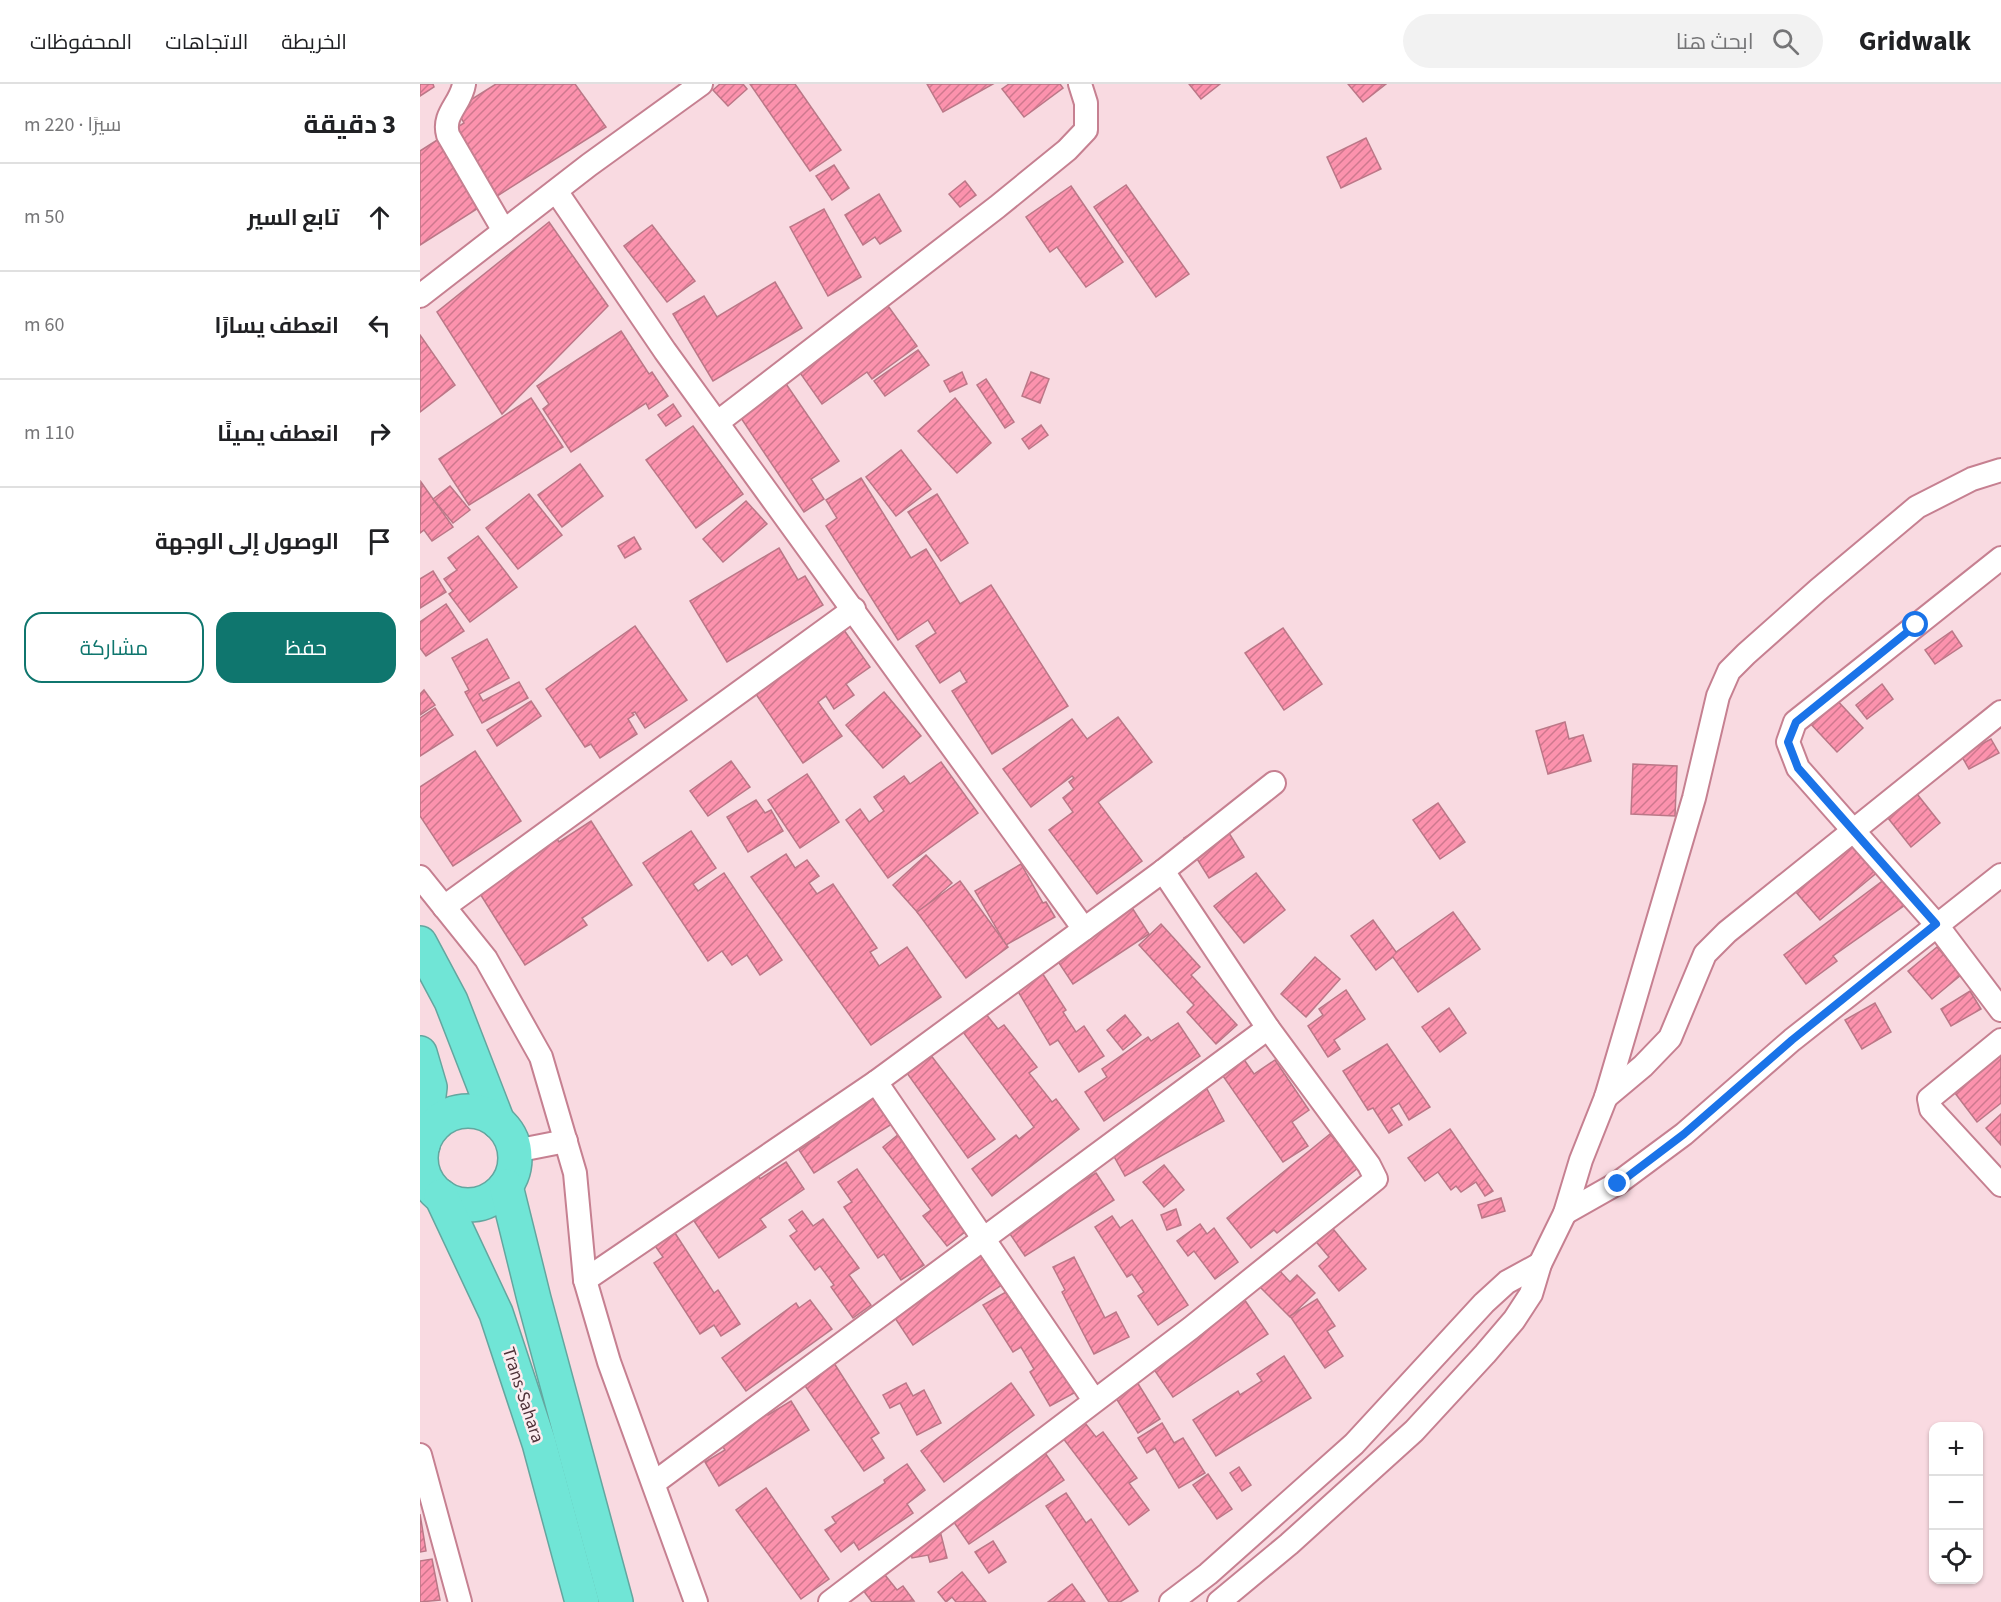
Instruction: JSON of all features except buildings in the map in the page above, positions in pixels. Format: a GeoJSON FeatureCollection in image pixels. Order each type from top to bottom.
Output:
{"type":"FeatureCollection","features":[{"type":"Feature","properties":{"kind":"highway"},"geometry":{"type":"LineString","coordinates":[[420,943],[452,1001],[498,1122]]}},
{"type":"Feature","properties":{"kind":"highway"},"geometry":{"type":"LineString","coordinates":[[420,1053],[430,1087],[427,1176]]}},
{"type":"Feature","properties":{"kind":"highway"},"geometry":{"type":"LineString","coordinates":[[471,1111],[485,1114],[498,1122],[509,1135],[515,1151],[514,1166],[506,1186],[486,1201],[470,1204],[455,1202],[427,1176],[424,1142],[431,1129],[442,1119],[456,1112],[471,1111]]}},
{"type":"Feature","properties":{"kind":"highway","name":"Trans-Sahara"},"geometry":{"type":"LineString","coordinates":[[427,1176],[496,1314],[539,1443],[582,1602]]}},
{"type":"Feature","properties":{"kind":"highway","name":"Trans-Sahara"},"geometry":{"type":"LineString","coordinates":[[506,1186],[534,1299],[616,1602]]}},
{"type":"Feature","properties":{"kind":"street"},"geometry":{"type":"LineString","coordinates":[[464,84],[445,125],[448,135],[504,231]]}},
{"type":"Feature","properties":{"kind":"street"},"geometry":{"type":"LineString","coordinates":[[420,296],[556,191],[701,84]]}},
{"type":"Feature","properties":{"kind":"street"},"geometry":{"type":"LineString","coordinates":[[718,422],[997,207],[1067,150],[1086,130],[1086,103],[1080,84]]}},
{"type":"Feature","properties":{"kind":"street"},"geometry":{"type":"LineString","coordinates":[[556,191],[665,351],[1084,929]]}},
{"type":"Feature","properties":{"kind":"street"},"geometry":{"type":"LineString","coordinates":[[1219,1602],[1289,1544],[1414,1431],[1514,1320],[1531,1294],[1540,1264],[1564,1213],[1606,1097],[1694,798],[1719,696],[1730,671],[1818,590],[1917,507],[1972,479],[2001,470]]}},
{"type":"Feature","properties":{"kind":"street"},"geometry":{"type":"LineString","coordinates":[[2001,558],[1796,722],[1789,733],[1790,752],[1798,768],[1936,924],[2001,1010]]}},
{"type":"Feature","properties":{"kind":"street"},"geometry":{"type":"LineString","coordinates":[[444,907],[854,609]]}},
{"type":"Feature","properties":{"kind":"street"},"geometry":{"type":"LineString","coordinates":[[1606,1097],[1670,1038],[1705,954],[1727,932],[2001,712]]}},
{"type":"Feature","properties":{"kind":"street"},"geometry":{"type":"LineString","coordinates":[[585,1280],[876,1082],[1163,871],[1274,783]]}},
{"type":"Feature","properties":{"kind":"street"},"geometry":{"type":"LineString","coordinates":[[830,1602],[1191,1328],[1376,1179],[1369,1165],[1268,1028],[1163,871]]}},
{"type":"Feature","properties":{"kind":"street"},"geometry":{"type":"LineString","coordinates":[[1564,1213],[1618,1184],[1684,1134],[1792,1040],[1936,924],[2001,875]]}},
{"type":"Feature","properties":{"kind":"street"},"geometry":{"type":"LineString","coordinates":[[420,877],[486,959],[541,1058],[575,1173],[585,1280],[609,1362],[696,1602]]}},
{"type":"Feature","properties":{"kind":"street"},"geometry":{"type":"LineString","coordinates":[[654,1484],[1268,1028]]}},
{"type":"Feature","properties":{"kind":"street"},"geometry":{"type":"LineString","coordinates":[[2001,1040],[1929,1100],[1931,1109],[2001,1185]]}},
{"type":"Feature","properties":{"kind":"street"},"geometry":{"type":"LineString","coordinates":[[876,1082],[1094,1400]]}},
{"type":"Feature","properties":{"kind":"street"},"geometry":{"type":"LineString","coordinates":[[515,1151],[566,1141]]}},
{"type":"Feature","properties":{"kind":"street"},"geometry":{"type":"LineString","coordinates":[[1171,1602],[1208,1574],[1354,1444],[1484,1303],[1507,1282],[1540,1264]]}},
{"type":"Feature","properties":{"kind":"street"},"geometry":{"type":"LineString","coordinates":[[420,1455],[460,1602]]}},
{"type":"Feature","properties":{"kind":"route"},"geometry":{"type":"LineString","coordinates":[[1618,1184],[1684,1134],[1792,1040],[1936,924],[1798,768],[1788,742],[1789,733],[1796,722],[1916,625]]}}]}
